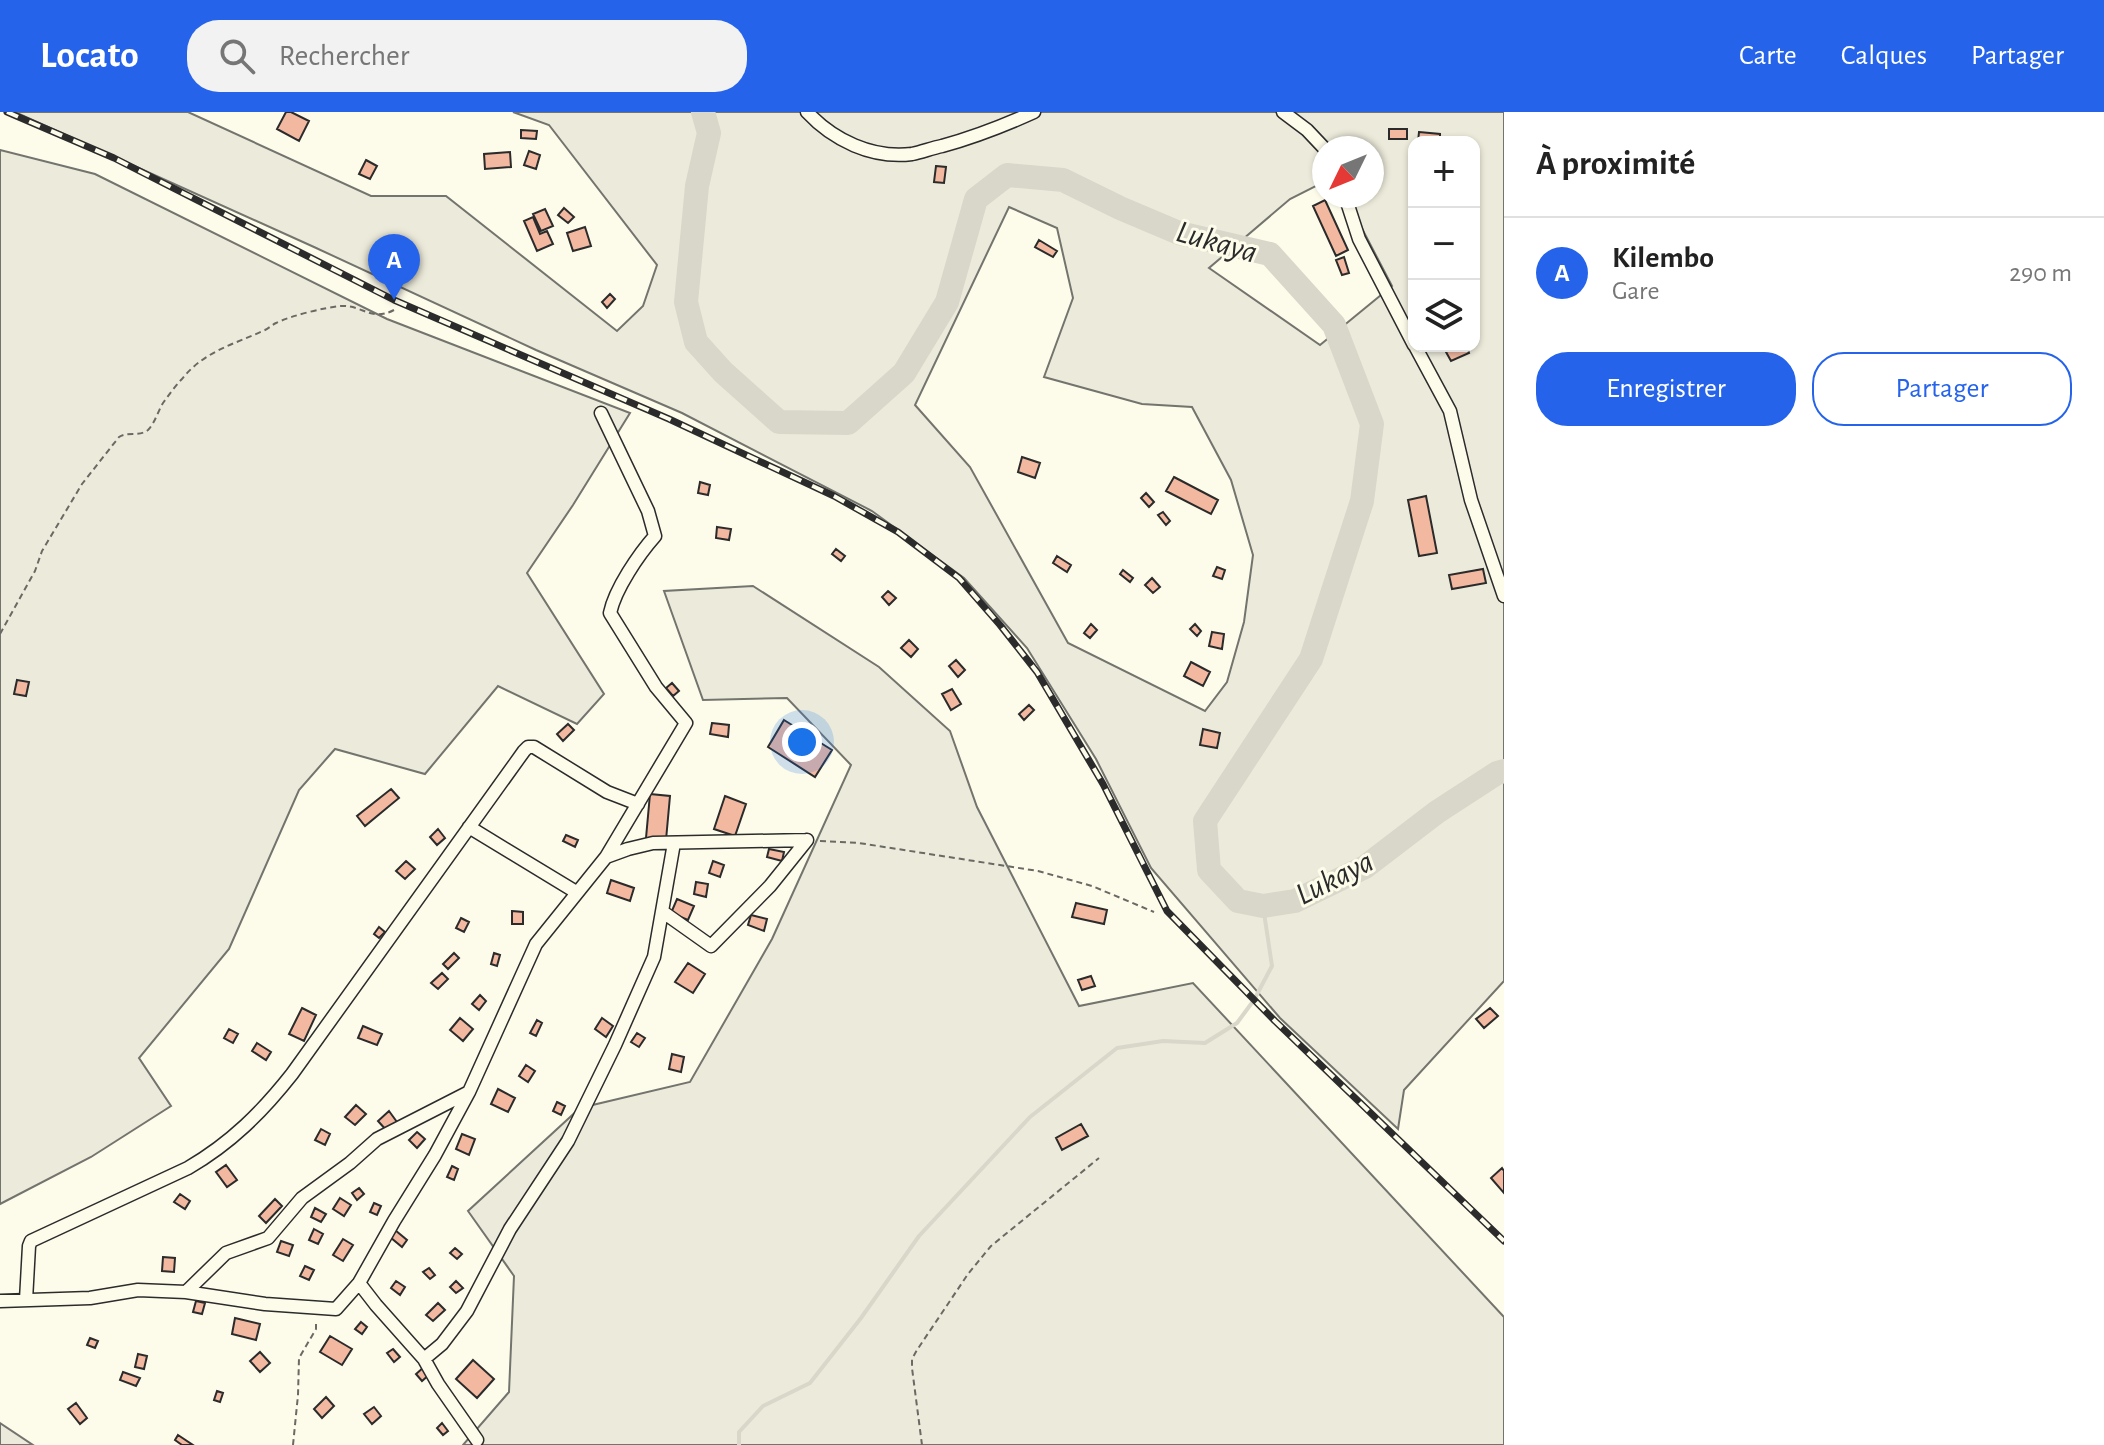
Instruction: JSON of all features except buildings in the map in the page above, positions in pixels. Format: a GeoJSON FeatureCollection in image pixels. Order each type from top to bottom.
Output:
{"type":"FeatureCollection","features":[{"type":"Feature","properties":{"kind":"street"},"geometry":{"type":"LineString","coordinates":[[807,112],[835,136],[856,147],[884,154],[911,154],[978,136],[1034,112]]}},
{"type":"Feature","properties":{"kind":"street"},"geometry":{"type":"LineString","coordinates":[[1283,112],[1313,136]]}},
{"type":"Feature","properties":{"kind":"street"},"geometry":{"type":"LineString","coordinates":[[1349,208],[1359,239],[1408,334]]}},
{"type":"Feature","properties":{"kind":"street"},"geometry":{"type":"LineString","coordinates":[[1417,352],[1450,411],[1471,500],[1504,596]]}},
{"type":"Feature","properties":{"kind":"street"},"geometry":{"type":"LineString","coordinates":[[0,1301],[90,1298],[138,1290],[186,1292],[265,1304],[336,1309],[359,1283],[469,1092],[536,944],[606,857],[686,723],[656,687],[610,613],[639,554],[655,536],[648,511],[601,413]]}},
{"type":"Feature","properties":{"kind":"street"},"geometry":{"type":"LineString","coordinates":[[26,1300],[31,1241],[188,1168],[234,1136],[262,1111],[528,747],[534,747],[607,792],[638,804]]}},
{"type":"Feature","properties":{"kind":"street"},"geometry":{"type":"LineString","coordinates":[[469,827],[576,892]]}},
{"type":"Feature","properties":{"kind":"street"},"geometry":{"type":"LineString","coordinates":[[606,857],[653,843],[807,840]]}},
{"type":"Feature","properties":{"kind":"street"},"geometry":{"type":"LineString","coordinates":[[663,912],[711,946],[770,886],[807,840]]}},
{"type":"Feature","properties":{"kind":"street"},"geometry":{"type":"LineString","coordinates":[[424,1359],[442,1344],[467,1311],[510,1229],[568,1141],[654,957],[674,843]]}},
{"type":"Feature","properties":{"kind":"street"},"geometry":{"type":"LineString","coordinates":[[186,1292],[226,1253],[268,1238],[302,1198],[377,1139],[469,1092]]}},
{"type":"Feature","properties":{"kind":"street"},"geometry":{"type":"LineString","coordinates":[[359,1283],[424,1359],[477,1440]]}},
{"type":"Feature","properties":{"kind":"path"},"geometry":{"type":"LineString","coordinates":[[0,634],[35,571],[42,551],[82,484],[119,437],[125,433],[141,433],[151,427],[162,404],[183,376],[205,357],[276,322],[322,310],[344,306],[376,315],[394,310]]}},
{"type":"Feature","properties":{"kind":"path"},"geometry":{"type":"LineString","coordinates":[[807,840],[859,843],[1038,871],[1092,886],[1154,912]]}},
{"type":"Feature","properties":{"kind":"path"},"geometry":{"type":"LineString","coordinates":[[922,1445],[912,1368],[912,1359],[917,1350],[968,1274],[991,1246],[1099,1158]]}},
{"type":"Feature","properties":{"kind":"path"},"geometry":{"type":"LineString","coordinates":[[293,1445],[299,1358],[316,1329],[316,1320],[322,1309]]}},
{"type":"Feature","properties":{"kind":"shaded area"},"geometry":{"type":"Polygon","coordinates":[[[15,112],[188,112],[371,196],[446,196],[617,331],[643,306],[657,265],[549,125],[513,112],[1504,112],[1504,981],[1404,1090],[1398,1129],[1280,1018],[1151,868],[1096,759],[1027,648],[964,578],[872,511],[682,413],[536,350],[15,112]],[[1312,136],[1312,188],[1290,199],[1209,268],[1320,345],[1392,286],[1351,208],[1384,208],[1384,136],[1312,136]],[[1009,207],[915,405],[970,467],[1068,643],[1205,711],[1227,682],[1244,622],[1253,555],[1231,480],[1192,407],[1142,404],[1044,377],[1073,298],[1057,228],[1009,207]]]}},
{"type":"Feature","properties":{"kind":"shaded area"},"geometry":{"type":"Polygon","coordinates":[[[0,150],[95,174],[387,319],[630,413],[527,573],[604,694],[577,724],[498,686],[425,774],[335,749],[299,790],[229,949],[139,1058],[171,1106],[91,1157],[0,1204],[0,150]]]}},
{"type":"Feature","properties":{"kind":"shaded area"},"geometry":{"type":"Polygon","coordinates":[[[753,586],[879,667],[950,731],[977,807],[1079,1006],[1193,983],[1504,1317],[1504,1445],[463,1445],[509,1392],[514,1276],[468,1211],[580,1108],[690,1082],[772,939],[851,765],[787,698],[703,700],[664,591],[753,586]]]}},
{"type":"Feature","properties":{"kind":"shaded area"},"geometry":{"type":"Polygon","coordinates":[[[0,1423],[33,1445],[0,1445],[0,1423]]]}},
{"type":"Feature","properties":{"kind":"waterway","name":"Lukaya"},"geometry":{"type":"LineString","coordinates":[[703,112],[709,133],[697,186],[686,302],[696,342],[723,372],[779,422],[848,423],[904,373],[947,302],[976,199],[1007,175],[1063,180],[1179,233],[1270,254],[1334,325],[1372,424],[1362,501],[1311,659],[1205,821],[1209,870],[1238,901],[1263,906],[1295,901],[1365,867],[1437,812],[1504,771]]}},
{"type":"Feature","properties":{"kind":"waterway"},"geometry":{"type":"LineString","coordinates":[[739,1445],[739,1432],[763,1406],[810,1383],[919,1236],[1030,1117],[1117,1048],[1163,1041],[1205,1043],[1237,1023],[1254,1000],[1272,966],[1263,906]]}},
{"type":"Feature","properties":{"kind":"railway"},"geometry":{"type":"LineString","coordinates":[[7,112],[114,158],[394,300],[669,419],[834,496],[898,532],[959,578],[1037,672],[1103,784],[1167,911],[1275,1021],[1504,1241]]}},
{"type":"Feature","properties":{"kind":"place","name":"Kilembo"},"geometry":{"type":"Point","coordinates":[394,300]}}]}
